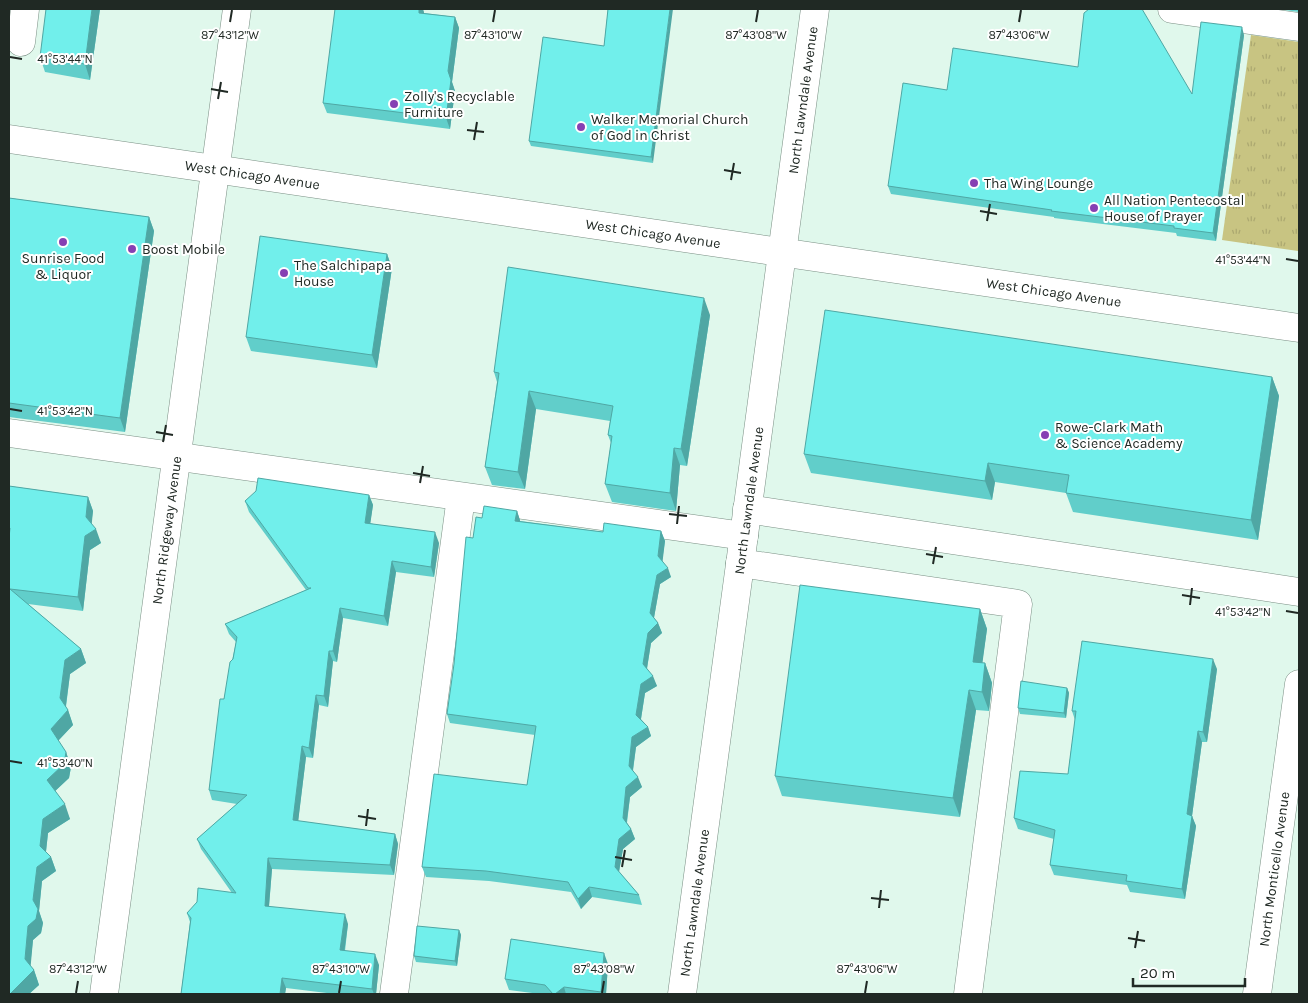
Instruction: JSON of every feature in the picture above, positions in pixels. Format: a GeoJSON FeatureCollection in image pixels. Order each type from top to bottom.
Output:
{"type":"FeatureCollection","features":[{"type":"Feature","properties":{"kind":"street"},"geometry":{"type":"LineString","coordinates":[[21,42],[26,9]]}},
{"type":"Feature","properties":{"kind":"street","name":"North Ridgeway Avenue"},"geometry":{"type":"LineString","coordinates":[[104,994],[237,9]]}},
{"type":"Feature","properties":{"kind":"street","name":"North Lawndale Avenue"},"geometry":{"type":"LineString","coordinates":[[682,994],[815,9]]}},
{"type":"Feature","properties":{"kind":"street"},"geometry":{"type":"LineString","coordinates":[[1172,9],[1299,27]]}},
{"type":"Feature","properties":{"kind":"street","name":"West Chicago Avenue"},"geometry":{"type":"LineString","coordinates":[[9,139],[1299,328]]}},
{"type":"Feature","properties":{"kind":"street"},"geometry":{"type":"LineString","coordinates":[[9,433],[744,536]]}},
{"type":"Feature","properties":{"kind":"street"},"geometry":{"type":"LineString","coordinates":[[394,994],[461,497]]}},
{"type":"Feature","properties":{"kind":"street"},"geometry":{"type":"LineString","coordinates":[[747,509],[1299,592]]}},
{"type":"Feature","properties":{"kind":"street"},"geometry":{"type":"LineString","coordinates":[[740,563],[1018,604],[968,994]]}},
{"type":"Feature","properties":{"kind":"street","name":"North Monticello Avenue"},"geometry":{"type":"LineString","coordinates":[[1257,994],[1299,684]]}},
{"type":"Feature","properties":{"kind":"green space"},"geometry":{"type":"Polygon","coordinates":[[[1251,35],[1299,42],[1298,251],[1222,240],[1251,35]]]}},
{"type":"Feature","properties":{"kind":"building"},"geometry":{"type":"Polygon","coordinates":[[[46,9],[92,9],[85,64],[40,57],[46,9]]]}},
{"type":"Feature","properties":{"kind":"building"},"geometry":{"type":"Polygon","coordinates":[[[335,9],[419,9],[419,13],[455,17],[448,71],[451,80],[446,118],[323,103],[335,9]]]}},
{"type":"Feature","properties":{"kind":"building"},"geometry":{"type":"Polygon","coordinates":[[[608,9],[670,9],[651,157],[529,141],[543,37],[604,46],[608,9]]]}},
{"type":"Feature","properties":{"kind":"building"},"geometry":{"type":"Polygon","coordinates":[[[1089,9],[1142,9],[1192,94],[1201,22],[1242,27],[1213,233],[888,186],[903,83],[947,90],[953,48],[1078,67],[1084,13],[1089,9]]]}},
{"type":"Feature","properties":{"kind":"building"},"geometry":{"type":"Polygon","coordinates":[[[9,198],[149,217],[120,418],[9,403],[9,198]]]}},
{"type":"Feature","properties":{"kind":"building"},"geometry":{"type":"Polygon","coordinates":[[[260,236],[387,254],[372,355],[246,337],[260,236]]]}},
{"type":"Feature","properties":{"kind":"building"},"geometry":{"type":"Polygon","coordinates":[[[508,267],[704,298],[681,449],[674,448],[670,493],[605,484],[612,436],[608,435],[613,406],[529,391],[518,472],[485,467],[499,373],[494,372],[508,267]]]}},
{"type":"Feature","properties":{"kind":"building","name":"Rowe-Clark Math & Science Academy"},"geometry":{"type":"Polygon","coordinates":[[[825,310],[1272,377],[1251,520],[1066,493],[1069,475],[988,463],[985,481],[804,454],[825,310]]]}},
{"type":"Feature","properties":{"kind":"building"},"geometry":{"type":"Polygon","coordinates":[[[258,478],[369,495],[365,523],[435,532],[431,567],[392,561],[384,616],[340,608],[333,651],[329,651],[324,696],[316,695],[309,748],[302,746],[293,820],[395,834],[390,865],[268,858],[265,906],[345,914],[340,950],[375,954],[372,989],[282,978],[280,994],[181,994],[191,918],[187,913],[197,902],[198,888],[236,893],[197,839],[247,795],[209,790],[220,699],[224,699],[230,662],[233,659],[237,637],[225,624],[311,588],[308,588],[245,501],[256,491],[258,478]]]}},
{"type":"Feature","properties":{"kind":"building"},"geometry":{"type":"Polygon","coordinates":[[[9,486],[88,497],[86,517],[96,529],[85,536],[78,597],[10,589],[81,649],[65,660],[60,698],[68,710],[51,729],[66,752],[64,764],[47,780],[65,804],[43,819],[40,846],[51,857],[37,867],[33,900],[38,909],[36,919],[28,926],[25,959],[34,970],[10,994],[9,994],[9,486]]]}},
{"type":"Feature","properties":{"kind":"building"},"geometry":{"type":"Polygon","coordinates":[[[484,506],[517,511],[515,521],[603,532],[604,523],[661,531],[658,556],[668,568],[657,575],[650,613],[658,623],[648,633],[643,664],[653,676],[641,684],[636,715],[648,727],[632,737],[629,766],[638,777],[626,787],[623,818],[631,829],[619,839],[615,867],[639,895],[589,887],[578,899],[568,882],[486,871],[422,867],[434,774],[527,785],[536,726],[447,714],[454,664],[466,537],[473,538],[476,517],[482,518],[484,506]]]}},
{"type":"Feature","properties":{"kind":"building"},"geometry":{"type":"Polygon","coordinates":[[[800,585],[980,609],[973,662],[985,663],[982,692],[969,690],[953,798],[775,776],[800,585]]]}},
{"type":"Feature","properties":{"kind":"building"},"geometry":{"type":"Polygon","coordinates":[[[1082,641],[1213,659],[1203,732],[1198,731],[1187,814],[1192,816],[1182,889],[1126,881],[1127,875],[1050,865],[1055,830],[1014,818],[1020,771],[1068,774],[1076,711],[1072,711],[1082,641]]]}},
{"type":"Feature","properties":{"kind":"building"},"geometry":{"type":"Polygon","coordinates":[[[1021,681],[1067,688],[1064,713],[1018,708],[1021,681]]]}},
{"type":"Feature","properties":{"kind":"building"},"geometry":{"type":"Polygon","coordinates":[[[417,926],[459,930],[455,961],[414,956],[417,926]]]}},
{"type":"Feature","properties":{"kind":"building"},"geometry":{"type":"Polygon","coordinates":[[[511,939],[604,953],[601,992],[564,987],[553,994],[545,985],[505,979],[511,939]]]}},
{"type":"Feature","properties":{"kind":"place","name":"Zolly's Recyclable Furniture"},"geometry":{"type":"Point","coordinates":[394,104]}},
{"type":"Feature","properties":{"kind":"place","name":"Walker Memorial Church of God in Christ"},"geometry":{"type":"Point","coordinates":[581,127]}},
{"type":"Feature","properties":{"kind":"place","name":"Tha Wing Lounge"},"geometry":{"type":"Point","coordinates":[974,183]}},
{"type":"Feature","properties":{"kind":"place","name":"All Nation Pentecostal House of Prayer"},"geometry":{"type":"Point","coordinates":[1094,208]}},
{"type":"Feature","properties":{"kind":"place","name":"Sunrise Food & Liquor"},"geometry":{"type":"Point","coordinates":[63,242]}},
{"type":"Feature","properties":{"kind":"place","name":"Boost Mobile"},"geometry":{"type":"Point","coordinates":[132,249]}},
{"type":"Feature","properties":{"kind":"place","name":"The Salchipapa House"},"geometry":{"type":"Point","coordinates":[284,273]}},
{"type":"Feature","properties":{"kind":"place","name":"Rowe-Clark Math & Science Academy"},"geometry":{"type":"Point","coordinates":[1045,435]}}]}
